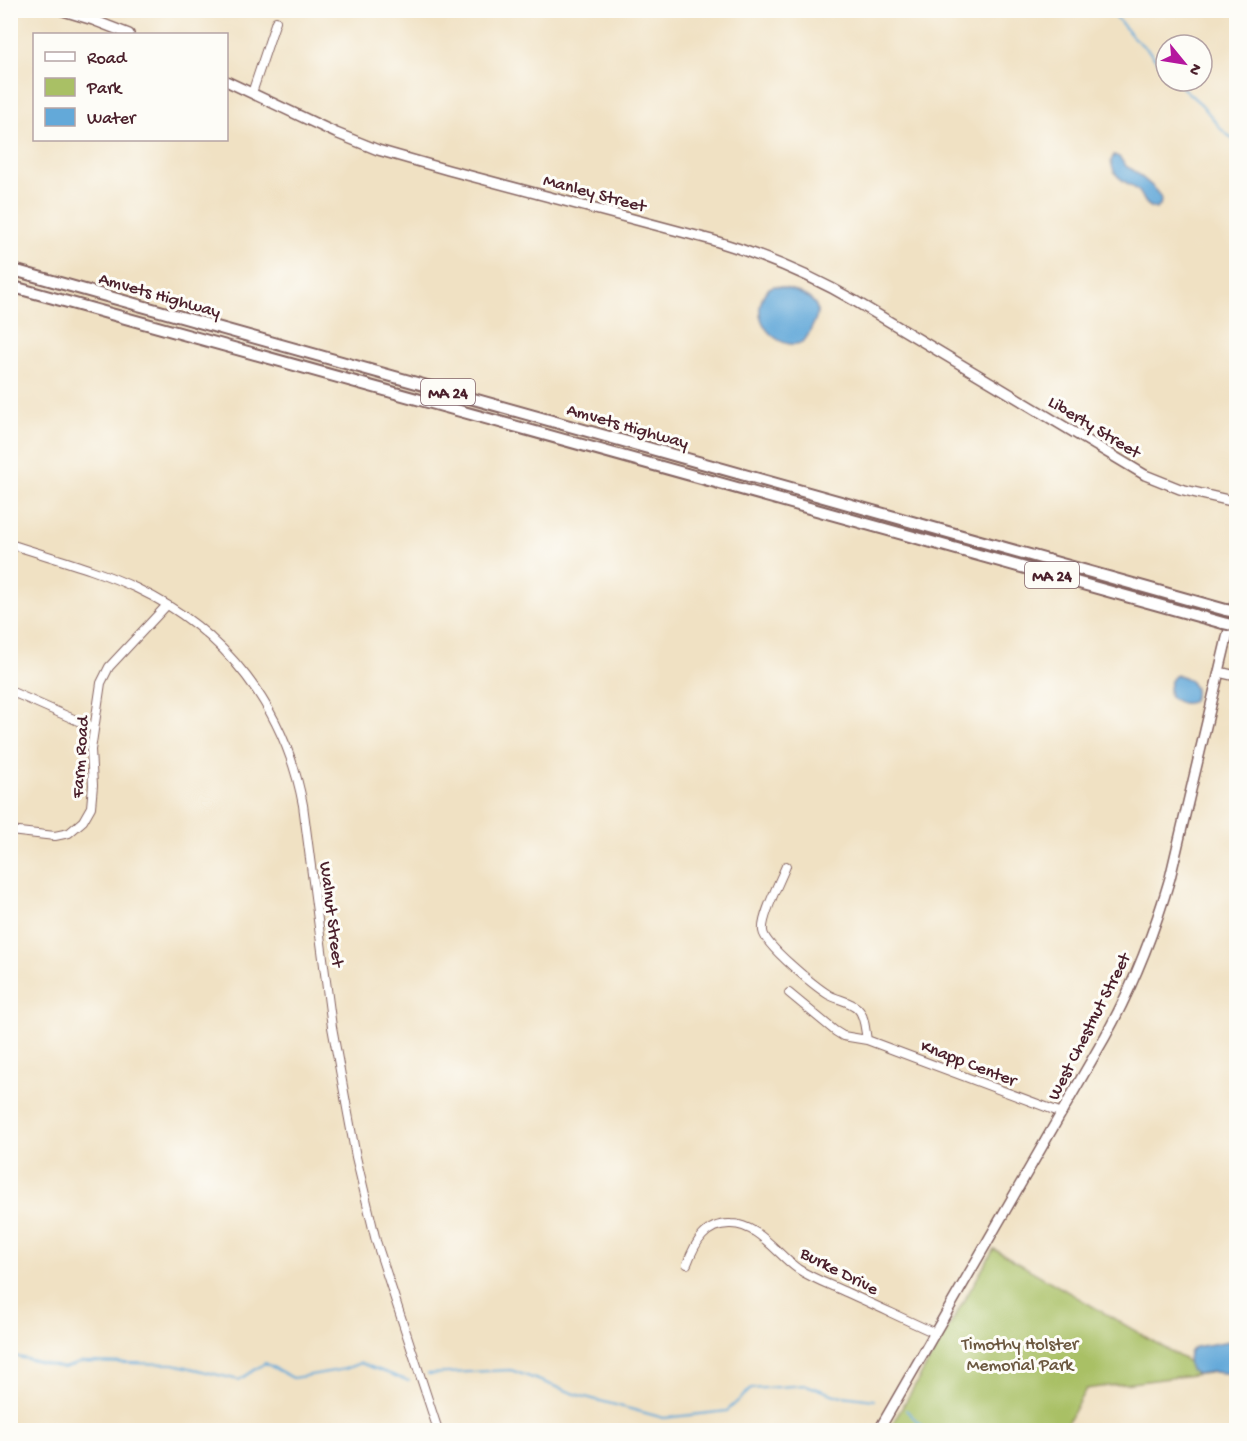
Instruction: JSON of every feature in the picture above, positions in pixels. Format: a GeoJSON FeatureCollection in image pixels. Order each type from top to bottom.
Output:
{"type":"FeatureCollection","features":[{"type":"Feature","properties":{"kind":"highway","name":"Amvets Highway"},"geometry":{"type":"LineString","coordinates":[[10,269],[1231,611]]}},
{"type":"Feature","properties":{"kind":"highway","name":"Amvets Highway"},"geometry":{"type":"LineString","coordinates":[[10,286],[1236,627]]}},
{"type":"Feature","properties":{"kind":"main road"},"geometry":{"type":"LineString","coordinates":[[60,10],[126,33]]}},
{"type":"Feature","properties":{"kind":"main road","name":"Manley Street"},"geometry":{"type":"LineString","coordinates":[[228,82],[336,134],[378,150],[712,240],[759,255],[833,288],[946,356]]}},
{"type":"Feature","properties":{"kind":"main road","name":"Liberty Street"},"geometry":{"type":"LineString","coordinates":[[946,356],[1152,478],[1188,492],[1236,502]]}},
{"type":"Feature","properties":{"kind":"main road","name":"West Chestnut Street"},"geometry":{"type":"LineString","coordinates":[[879,1431],[1062,1113],[1115,1019],[1135,978],[1153,932],[1178,847],[1236,600]]}},
{"type":"Feature","properties":{"kind":"main road"},"geometry":{"type":"LineString","coordinates":[[1219,672],[1236,676]]}},
{"type":"Feature","properties":{"kind":"street"},"geometry":{"type":"LineString","coordinates":[[252,93],[276,21]]}},
{"type":"Feature","properties":{"kind":"street","name":"Walnut Street"},"geometry":{"type":"LineString","coordinates":[[10,544],[108,576],[167,604],[190,619],[206,632],[243,671],[270,712],[284,740],[294,764],[306,822],[332,1027],[360,1178],[376,1241],[438,1431]]}},
{"type":"Feature","properties":{"kind":"street","name":"Farm Road"},"geometry":{"type":"LineString","coordinates":[[10,831],[55,836],[69,833],[83,821],[91,807],[93,785],[91,750],[101,683],[109,667],[167,604]]}},
{"type":"Feature","properties":{"kind":"street"},"geometry":{"type":"LineString","coordinates":[[10,691],[94,728]]}},
{"type":"Feature","properties":{"kind":"street"},"geometry":{"type":"LineString","coordinates":[[786,866],[765,917],[762,929],[765,938],[776,951],[818,987],[858,1009],[863,1017],[867,1040]]}},
{"type":"Feature","properties":{"kind":"street","name":"Knapp Center"},"geometry":{"type":"LineString","coordinates":[[789,993],[839,1034],[867,1040],[1062,1113]]}},
{"type":"Feature","properties":{"kind":"street","name":"Burke Drive"},"geometry":{"type":"LineString","coordinates":[[687,1264],[697,1240],[706,1231],[717,1225],[741,1225],[758,1235],[803,1271],[935,1333]]}},
{"type":"Feature","properties":{"kind":"green space","name":"Timothy Holster Memorial Park"},"geometry":{"type":"Polygon","coordinates":[[[994,1249],[1208,1373],[1086,1389],[1063,1430],[889,1430],[994,1249]]]}},
{"type":"Feature","properties":{"kind":"water"},"geometry":{"type":"Polygon","coordinates":[[[1114,155],[1152,186],[1160,196],[1160,206],[1156,209],[1148,205],[1139,191],[1114,172],[1111,161],[1114,155]]]}},
{"type":"Feature","properties":{"kind":"water"},"geometry":{"type":"Polygon","coordinates":[[[774,286],[806,296],[815,304],[816,319],[802,342],[785,343],[768,331],[762,321],[760,310],[763,297],[768,289],[774,286]]]}},
{"type":"Feature","properties":{"kind":"water"},"geometry":{"type":"Polygon","coordinates":[[[1177,675],[1186,678],[1192,684],[1195,696],[1192,701],[1180,702],[1170,697],[1170,684],[1177,675]]]}},
{"type":"Feature","properties":{"kind":"water"},"geometry":{"type":"Polygon","coordinates":[[[1236,1340],[1236,1374],[1212,1372],[1197,1374],[1190,1370],[1189,1354],[1195,1347],[1236,1340]]]}},
{"type":"Feature","properties":{"kind":"waterway"},"geometry":{"type":"LineString","coordinates":[[1110,10],[1154,57]]}},
{"type":"Feature","properties":{"kind":"waterway"},"geometry":{"type":"LineString","coordinates":[[1188,93],[1236,142]]}},
{"type":"Feature","properties":{"kind":"waterway"},"geometry":{"type":"LineString","coordinates":[[10,1355],[63,1368],[83,1362],[174,1364],[239,1380],[265,1363],[293,1378],[345,1369],[360,1363],[409,1381]]}},
{"type":"Feature","properties":{"kind":"waterway"},"geometry":{"type":"LineString","coordinates":[[428,1374],[511,1370],[578,1395],[664,1418],[727,1411],[751,1389],[806,1385],[835,1395],[874,1400]]}},
{"type":"Feature","properties":{"kind":"waterway"},"geometry":{"type":"LineString","coordinates":[[906,1410],[926,1430]]}}]}
